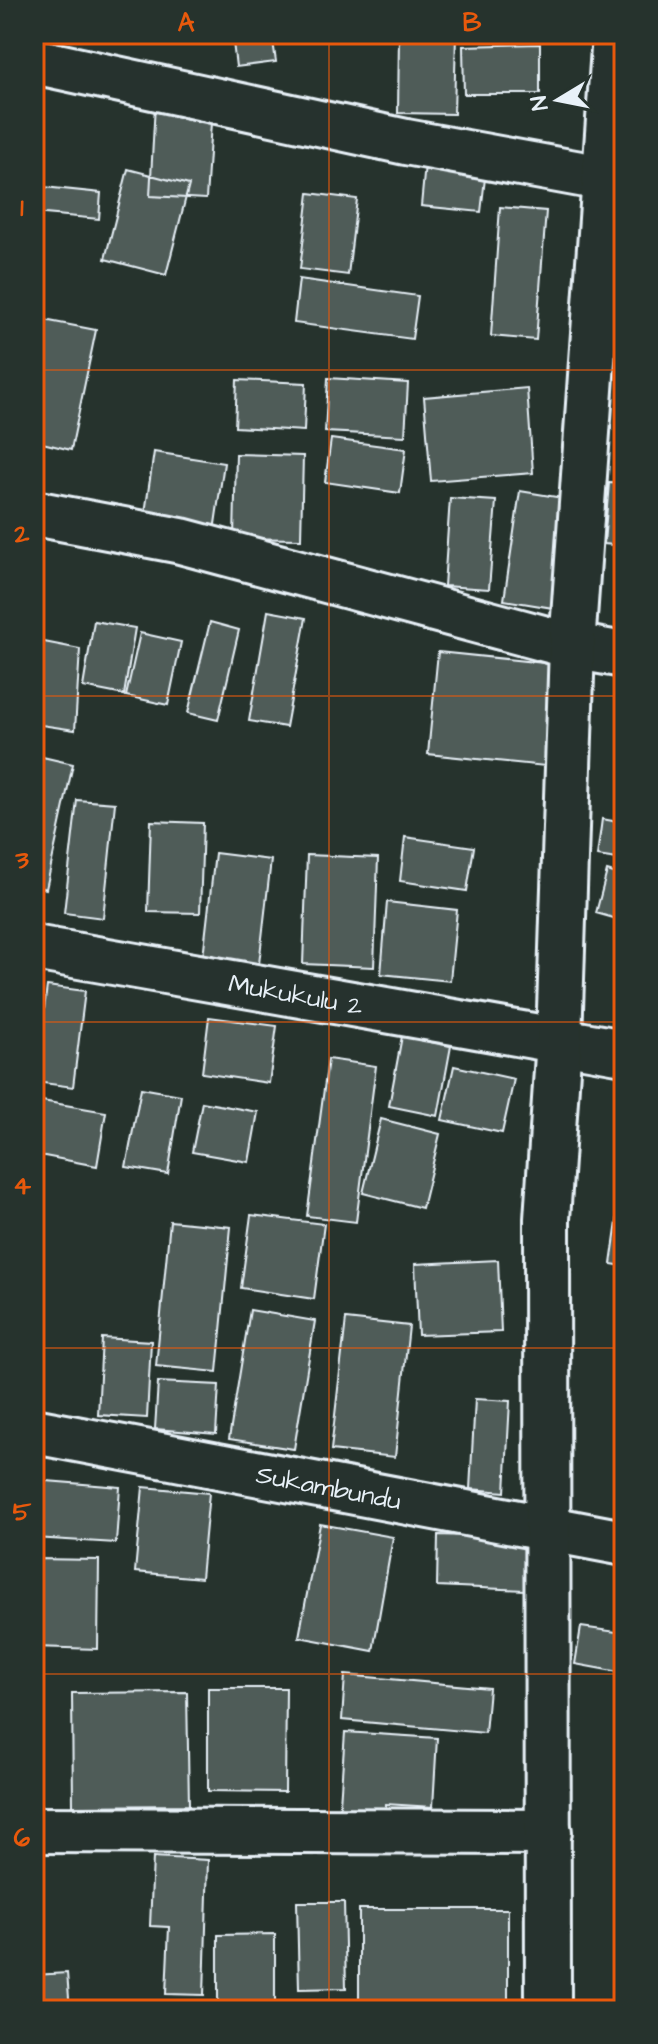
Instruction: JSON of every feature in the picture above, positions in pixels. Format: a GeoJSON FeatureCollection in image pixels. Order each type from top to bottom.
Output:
{"type":"FeatureCollection","features":[{"type":"Feature","properties":{"kind":"street"},"geometry":{"type":"LineString","coordinates":[[548,2010],[547,1219],[559,1040],[572,646],[614,180],[615,34]]}},
{"type":"Feature","properties":{"kind":"street"},"geometry":{"type":"LineString","coordinates":[[34,61],[406,142],[614,180]]}},
{"type":"Feature","properties":{"kind":"street"},"geometry":{"type":"LineString","coordinates":[[34,513],[181,541],[572,646],[624,655]]}},
{"type":"Feature","properties":{"kind":"street","name":"Mukukulu 2"},"geometry":{"type":"LineString","coordinates":[[34,948],[624,1052]]}},
{"type":"Feature","properties":{"kind":"street","name":"Sukambundu"},"geometry":{"type":"LineString","coordinates":[[34,1431],[624,1543]]}},
{"type":"Feature","properties":{"kind":"street"},"geometry":{"type":"LineString","coordinates":[[34,1830],[549,1832]]}},
{"type":"Feature","properties":{"kind":"building"},"geometry":{"type":"Polygon","coordinates":[[[162,34],[221,34],[221,44],[162,43],[162,34]]]}},
{"type":"Feature","properties":{"kind":"building"},"geometry":{"type":"Polygon","coordinates":[[[232,34],[272,34],[276,62],[236,67],[232,34]]]}},
{"type":"Feature","properties":{"kind":"building"},"geometry":{"type":"Polygon","coordinates":[[[399,34],[456,34],[454,114],[398,113],[399,34]]]}},
{"type":"Feature","properties":{"kind":"building"},"geometry":{"type":"Polygon","coordinates":[[[540,44],[540,94],[464,94],[463,46],[540,44]]]}},
{"type":"Feature","properties":{"kind":"building"},"geometry":{"type":"Polygon","coordinates":[[[155,104],[212,107],[206,199],[150,196],[155,104]]]}},
{"type":"Feature","properties":{"kind":"building"},"geometry":{"type":"Polygon","coordinates":[[[425,164],[486,170],[481,212],[421,206],[425,164]]]}},
{"type":"Feature","properties":{"kind":"building"},"geometry":{"type":"Polygon","coordinates":[[[128,169],[189,185],[166,275],[105,259],[128,169]]]}},
{"type":"Feature","properties":{"kind":"building"},"geometry":{"type":"Polygon","coordinates":[[[34,186],[101,193],[99,219],[34,213],[34,186]]]}},
{"type":"Feature","properties":{"kind":"building"},"geometry":{"type":"Polygon","coordinates":[[[309,193],[357,199],[348,275],[300,269],[309,193]]]}},
{"type":"Feature","properties":{"kind":"building"},"geometry":{"type":"Polygon","coordinates":[[[500,207],[546,211],[536,340],[491,336],[500,207]]]}},
{"type":"Feature","properties":{"kind":"building"},"geometry":{"type":"Polygon","coordinates":[[[299,279],[418,296],[412,339],[294,323],[299,279]]]}},
{"type":"Feature","properties":{"kind":"building"},"geometry":{"type":"Polygon","coordinates":[[[34,318],[96,330],[71,450],[34,441],[34,318]]]}},
{"type":"Feature","properties":{"kind":"building"},"geometry":{"type":"Polygon","coordinates":[[[328,378],[408,383],[405,436],[325,432],[328,378]]]}},
{"type":"Feature","properties":{"kind":"building"},"geometry":{"type":"Polygon","coordinates":[[[237,380],[306,383],[304,431],[235,427],[237,380]]]}},
{"type":"Feature","properties":{"kind":"building"},"geometry":{"type":"Polygon","coordinates":[[[527,388],[533,473],[431,481],[424,397],[527,388]]]}},
{"type":"Feature","properties":{"kind":"building"},"geometry":{"type":"Polygon","coordinates":[[[331,439],[406,449],[400,493],[325,482],[331,439]]]}},
{"type":"Feature","properties":{"kind":"building"},"geometry":{"type":"Polygon","coordinates":[[[154,452],[224,463],[214,531],[144,520],[154,452]]]}},
{"type":"Feature","properties":{"kind":"building"},"geometry":{"type":"Polygon","coordinates":[[[236,454],[303,456],[301,539],[234,538],[236,454]]]}},
{"type":"Feature","properties":{"kind":"building"},"geometry":{"type":"Polygon","coordinates":[[[609,483],[624,484],[624,546],[604,544],[609,483]]]}},
{"type":"Feature","properties":{"kind":"building"},"geometry":{"type":"Polygon","coordinates":[[[520,491],[569,499],[553,608],[504,600],[520,491]]]}},
{"type":"Feature","properties":{"kind":"building"},"geometry":{"type":"Polygon","coordinates":[[[450,498],[496,501],[489,589],[444,586],[450,498]]]}},
{"type":"Feature","properties":{"kind":"building"},"geometry":{"type":"Polygon","coordinates":[[[268,611],[306,618],[286,727],[249,721],[268,611]]]}},
{"type":"Feature","properties":{"kind":"building"},"geometry":{"type":"Polygon","coordinates":[[[94,621],[135,628],[124,695],[83,687],[94,621]]]}},
{"type":"Feature","properties":{"kind":"building"},"geometry":{"type":"Polygon","coordinates":[[[210,622],[239,630],[218,720],[188,713],[210,622]]]}},
{"type":"Feature","properties":{"kind":"building"},"geometry":{"type":"Polygon","coordinates":[[[140,633],[181,642],[168,705],[126,696],[140,633]]]}},
{"type":"Feature","properties":{"kind":"building"},"geometry":{"type":"Polygon","coordinates":[[[34,640],[80,649],[75,730],[34,724],[34,640]]]}},
{"type":"Feature","properties":{"kind":"building"},"geometry":{"type":"Polygon","coordinates":[[[438,652],[554,664],[545,766],[428,754],[438,652]]]}},
{"type":"Feature","properties":{"kind":"building"},"geometry":{"type":"Polygon","coordinates":[[[34,755],[73,764],[46,889],[34,886],[34,755]]]}},
{"type":"Feature","properties":{"kind":"building"},"geometry":{"type":"Polygon","coordinates":[[[77,800],[115,803],[103,918],[64,913],[77,800]]]}},
{"type":"Feature","properties":{"kind":"building"},"geometry":{"type":"Polygon","coordinates":[[[602,819],[624,823],[624,860],[597,856],[602,819]]]}},
{"type":"Feature","properties":{"kind":"building"},"geometry":{"type":"Polygon","coordinates":[[[151,821],[203,823],[200,913],[148,912],[151,821]]]}},
{"type":"Feature","properties":{"kind":"building"},"geometry":{"type":"Polygon","coordinates":[[[405,837],[474,847],[467,891],[400,881],[405,837]]]}},
{"type":"Feature","properties":{"kind":"building"},"geometry":{"type":"Polygon","coordinates":[[[215,853],[271,860],[259,964],[203,957],[215,853]]]}},
{"type":"Feature","properties":{"kind":"building"},"geometry":{"type":"Polygon","coordinates":[[[307,855],[378,858],[374,967],[303,964],[307,855]]]}},
{"type":"Feature","properties":{"kind":"building"},"geometry":{"type":"Polygon","coordinates":[[[607,871],[624,876],[624,921],[596,913],[607,871]]]}},
{"type":"Feature","properties":{"kind":"building"},"geometry":{"type":"Polygon","coordinates":[[[387,902],[457,910],[450,981],[381,974],[387,902]]]}},
{"type":"Feature","properties":{"kind":"building"},"geometry":{"type":"Polygon","coordinates":[[[47,986],[85,991],[73,1087],[35,1082],[47,986]]]}},
{"type":"Feature","properties":{"kind":"building"},"geometry":{"type":"Polygon","coordinates":[[[209,1017],[277,1026],[269,1083],[202,1073],[209,1017]]]}},
{"type":"Feature","properties":{"kind":"building"},"geometry":{"type":"Polygon","coordinates":[[[402,1036],[451,1046],[438,1116],[389,1106],[402,1036]]]}},
{"type":"Feature","properties":{"kind":"building"},"geometry":{"type":"Polygon","coordinates":[[[328,1059],[376,1066],[356,1222],[307,1216],[328,1059]]]}},
{"type":"Feature","properties":{"kind":"building"},"geometry":{"type":"Polygon","coordinates":[[[454,1066],[514,1079],[502,1133],[442,1120],[454,1066]]]}},
{"type":"Feature","properties":{"kind":"building"},"geometry":{"type":"Polygon","coordinates":[[[141,1088],[181,1095],[168,1174],[126,1167],[141,1088]]]}},
{"type":"Feature","properties":{"kind":"building"},"geometry":{"type":"Polygon","coordinates":[[[42,1101],[106,1112],[97,1166],[34,1154],[42,1101]]]}},
{"type":"Feature","properties":{"kind":"building"},"geometry":{"type":"Polygon","coordinates":[[[202,1102],[258,1112],[249,1162],[192,1152],[202,1102]]]}},
{"type":"Feature","properties":{"kind":"building"},"geometry":{"type":"Polygon","coordinates":[[[381,1119],[440,1134],[422,1208],[363,1193],[381,1119]]]}},
{"type":"Feature","properties":{"kind":"building"},"geometry":{"type":"Polygon","coordinates":[[[624,1173],[624,1266],[611,1264],[624,1173]]]}},
{"type":"Feature","properties":{"kind":"building"},"geometry":{"type":"Polygon","coordinates":[[[251,1215],[324,1224],[314,1299],[241,1288],[251,1215]]]}},
{"type":"Feature","properties":{"kind":"building"},"geometry":{"type":"Polygon","coordinates":[[[170,1221],[231,1227],[217,1372],[156,1366],[170,1221]]]}},
{"type":"Feature","properties":{"kind":"building"},"geometry":{"type":"Polygon","coordinates":[[[498,1260],[501,1332],[418,1335],[415,1264],[498,1260]]]}},
{"type":"Feature","properties":{"kind":"building"},"geometry":{"type":"Polygon","coordinates":[[[624,1302],[624,1378],[614,1377],[624,1302]]]}},
{"type":"Feature","properties":{"kind":"building"},"geometry":{"type":"Polygon","coordinates":[[[250,1310],[315,1321],[294,1449],[229,1439],[250,1310]]]}},
{"type":"Feature","properties":{"kind":"building"},"geometry":{"type":"Polygon","coordinates":[[[346,1319],[409,1326],[395,1457],[331,1450],[346,1319]]]}},
{"type":"Feature","properties":{"kind":"building"},"geometry":{"type":"Polygon","coordinates":[[[102,1338],[151,1341],[147,1418],[98,1415],[102,1338]]]}},
{"type":"Feature","properties":{"kind":"building"},"geometry":{"type":"Polygon","coordinates":[[[158,1382],[219,1385],[216,1434],[155,1429],[158,1382]]]}},
{"type":"Feature","properties":{"kind":"building"},"geometry":{"type":"Polygon","coordinates":[[[475,1399],[510,1401],[505,1492],[470,1489],[475,1399]]]}},
{"type":"Feature","properties":{"kind":"building"},"geometry":{"type":"Polygon","coordinates":[[[34,1480],[120,1487],[116,1543],[34,1538],[34,1480]]]}},
{"type":"Feature","properties":{"kind":"building"},"geometry":{"type":"Polygon","coordinates":[[[143,1487],[209,1493],[201,1578],[135,1572],[143,1487]]]}},
{"type":"Feature","properties":{"kind":"building"},"geometry":{"type":"Polygon","coordinates":[[[320,1524],[393,1537],[373,1651],[299,1637],[320,1524]]]}},
{"type":"Feature","properties":{"kind":"building"},"geometry":{"type":"Polygon","coordinates":[[[438,1535],[526,1538],[524,1590],[437,1586],[438,1535]]]}},
{"type":"Feature","properties":{"kind":"building"},"geometry":{"type":"Polygon","coordinates":[[[34,1559],[99,1560],[98,1649],[34,1647],[34,1559]]]}},
{"type":"Feature","properties":{"kind":"building"},"geometry":{"type":"Polygon","coordinates":[[[581,1627],[624,1633],[624,1673],[575,1664],[581,1627]]]}},
{"type":"Feature","properties":{"kind":"building"},"geometry":{"type":"Polygon","coordinates":[[[345,1675],[489,1688],[485,1733],[342,1720],[345,1675]]]}},
{"type":"Feature","properties":{"kind":"building"},"geometry":{"type":"Polygon","coordinates":[[[208,1688],[286,1688],[285,1792],[208,1791],[208,1688]]]}},
{"type":"Feature","properties":{"kind":"building"},"geometry":{"type":"Polygon","coordinates":[[[187,1692],[189,1805],[73,1806],[72,1693],[187,1692]]]}},
{"type":"Feature","properties":{"kind":"building"},"geometry":{"type":"Polygon","coordinates":[[[345,1732],[437,1738],[433,1807],[386,1804],[385,1821],[339,1818],[345,1732]]]}},
{"type":"Feature","properties":{"kind":"building"},"geometry":{"type":"Polygon","coordinates":[[[153,1857],[208,1860],[204,1995],[166,1994],[169,1927],[150,1926],[153,1857]]]}},
{"type":"Feature","properties":{"kind":"building"},"geometry":{"type":"Polygon","coordinates":[[[297,1902],[344,1902],[346,1988],[299,1989],[297,1902]]]}},
{"type":"Feature","properties":{"kind":"building"},"geometry":{"type":"Polygon","coordinates":[[[359,1909],[508,1909],[508,2010],[359,2010],[359,1909]]]}},
{"type":"Feature","properties":{"kind":"building"},"geometry":{"type":"Polygon","coordinates":[[[275,1934],[275,2010],[218,2010],[218,1935],[275,1934]]]}},
{"type":"Feature","properties":{"kind":"building"},"geometry":{"type":"Polygon","coordinates":[[[67,1973],[70,2010],[34,2010],[34,1975],[67,1973]]]}}]}
